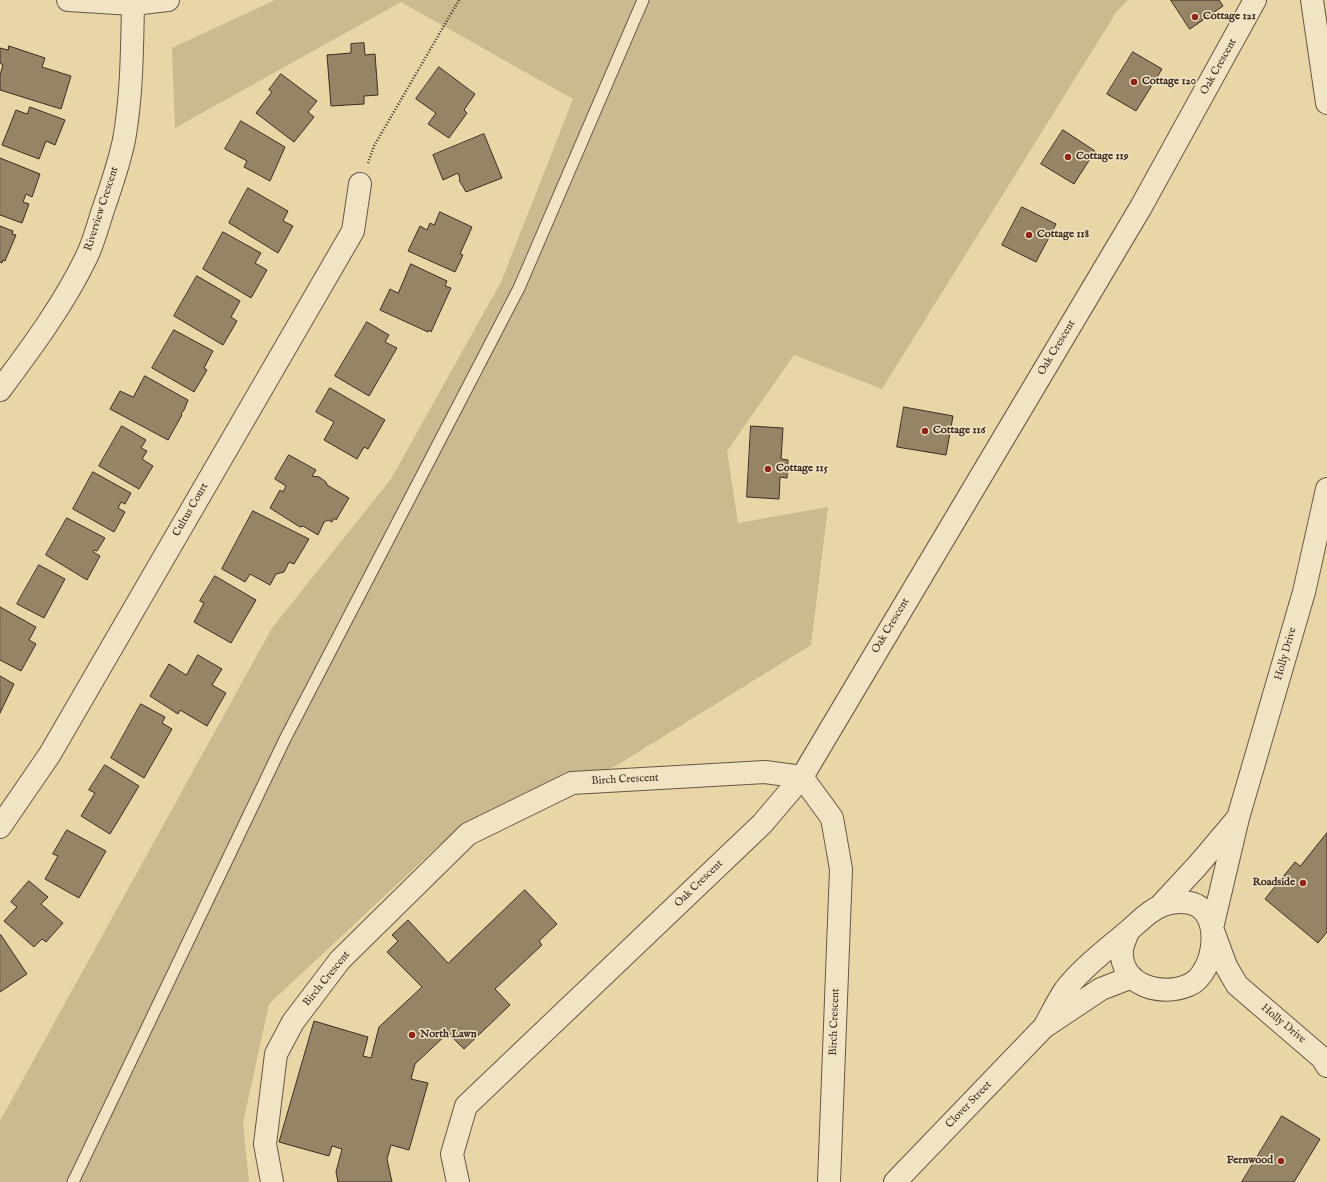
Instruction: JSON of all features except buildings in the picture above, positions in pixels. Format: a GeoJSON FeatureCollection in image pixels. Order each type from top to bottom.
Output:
{"type":"FeatureCollection","features":[{"type":"Feature","properties":{"kind":"street"},"geometry":{"type":"LineString","coordinates":[[68,0],[132,4],[168,0]]}},
{"type":"Feature","properties":{"kind":"street","name":"Oak Crescent"},"geometry":{"type":"LineString","coordinates":[[458,1182],[452,1154],[466,1106],[762,824],[802,777],[1141,207],[1255,0]]}},
{"type":"Feature","properties":{"kind":"street"},"geometry":{"type":"LineString","coordinates":[[1312,0],[1327,103]]}},
{"type":"Feature","properties":{"kind":"street","name":"Riverview Crescent"},"geometry":{"type":"LineString","coordinates":[[0,390],[46,326],[70,288],[88,254],[124,141],[128,112],[132,56],[132,4]]}},
{"type":"Feature","properties":{"kind":"street","name":"Cultus Court"},"geometry":{"type":"LineString","coordinates":[[0,827],[50,754],[353,231],[360,184]]}},
{"type":"Feature","properties":{"kind":"street","name":"Holly Drive"},"geometry":{"type":"LineString","coordinates":[[1327,489],[1304,592],[1238,818],[1212,928],[1226,966],[1237,985],[1322,1058],[1327,1066]]}},
{"type":"Feature","properties":{"kind":"street","name":"Birch Crescent"},"geometry":{"type":"LineString","coordinates":[[272,1182],[265,1144],[276,1054],[293,1022],[340,960],[468,834],[572,783],[765,772],[802,777],[832,818],[841,869],[829,1182]]}},
{"type":"Feature","properties":{"kind":"street","name":"Holly Drive"},"geometry":{"type":"LineString","coordinates":[[1160,906],[1198,865],[1238,818]]}},
{"type":"Feature","properties":{"kind":"street"},"geometry":{"type":"LineString","coordinates":[[1191,984],[1204,971],[1210,960],[1213,946],[1212,928],[1204,910],[1192,903],[1176,902],[1160,906],[1128,932],[1122,949],[1124,962],[1132,977],[1145,987],[1161,990],[1178,989],[1191,984],[1217,983],[1237,985]]}},
{"type":"Feature","properties":{"kind":"street","name":"Clover Street"},"geometry":{"type":"LineString","coordinates":[[1044,1027],[1065,990],[1099,955],[1128,932]]}},
{"type":"Feature","properties":{"kind":"street","name":"Clover Street"},"geometry":{"type":"LineString","coordinates":[[895,1182],[1044,1027],[1101,989],[1132,977]]}},
{"type":"Feature","properties":{"kind":"lane"},"geometry":{"type":"LineString","coordinates":[[73,1182],[285,739],[519,288],[643,0]]}},
{"type":"Feature","properties":{"kind":"path"},"geometry":{"type":"LineString","coordinates":[[360,184],[374,146],[459,0]]}},
{"type":"Feature","properties":{"kind":"shaded area"},"geometry":{"type":"Polygon","coordinates":[[[275,0],[1128,0],[1117,11],[882,389],[794,355],[727,451],[738,523],[828,507],[811,645],[614,767],[527,792],[438,846],[269,1004],[243,1123],[249,1182],[0,1182],[0,1121],[272,628],[391,479],[501,282],[573,99],[401,2],[175,128],[172,48],[275,0]]]}},
{"type":"Feature","properties":{"kind":"place","name":"Cottage 121"},"geometry":{"type":"Point","coordinates":[1195,17]}},
{"type":"Feature","properties":{"kind":"place","name":"Cottage 120"},"geometry":{"type":"Point","coordinates":[1134,82]}},
{"type":"Feature","properties":{"kind":"place","name":"Cottage 119"},"geometry":{"type":"Point","coordinates":[1068,157]}},
{"type":"Feature","properties":{"kind":"place","name":"Cottage 118"},"geometry":{"type":"Point","coordinates":[1029,235]}},
{"type":"Feature","properties":{"kind":"place","name":"Cottage 116"},"geometry":{"type":"Point","coordinates":[925,431]}},
{"type":"Feature","properties":{"kind":"place","name":"Cottage 115"},"geometry":{"type":"Point","coordinates":[768,469]}},
{"type":"Feature","properties":{"kind":"place","name":"Roadside"},"geometry":{"type":"Point","coordinates":[1303,883]}},
{"type":"Feature","properties":{"kind":"place","name":"North Lawn"},"geometry":{"type":"Point","coordinates":[412,1035]}},
{"type":"Feature","properties":{"kind":"place","name":"Fernwood"},"geometry":{"type":"Point","coordinates":[1281,1161]}}]}
